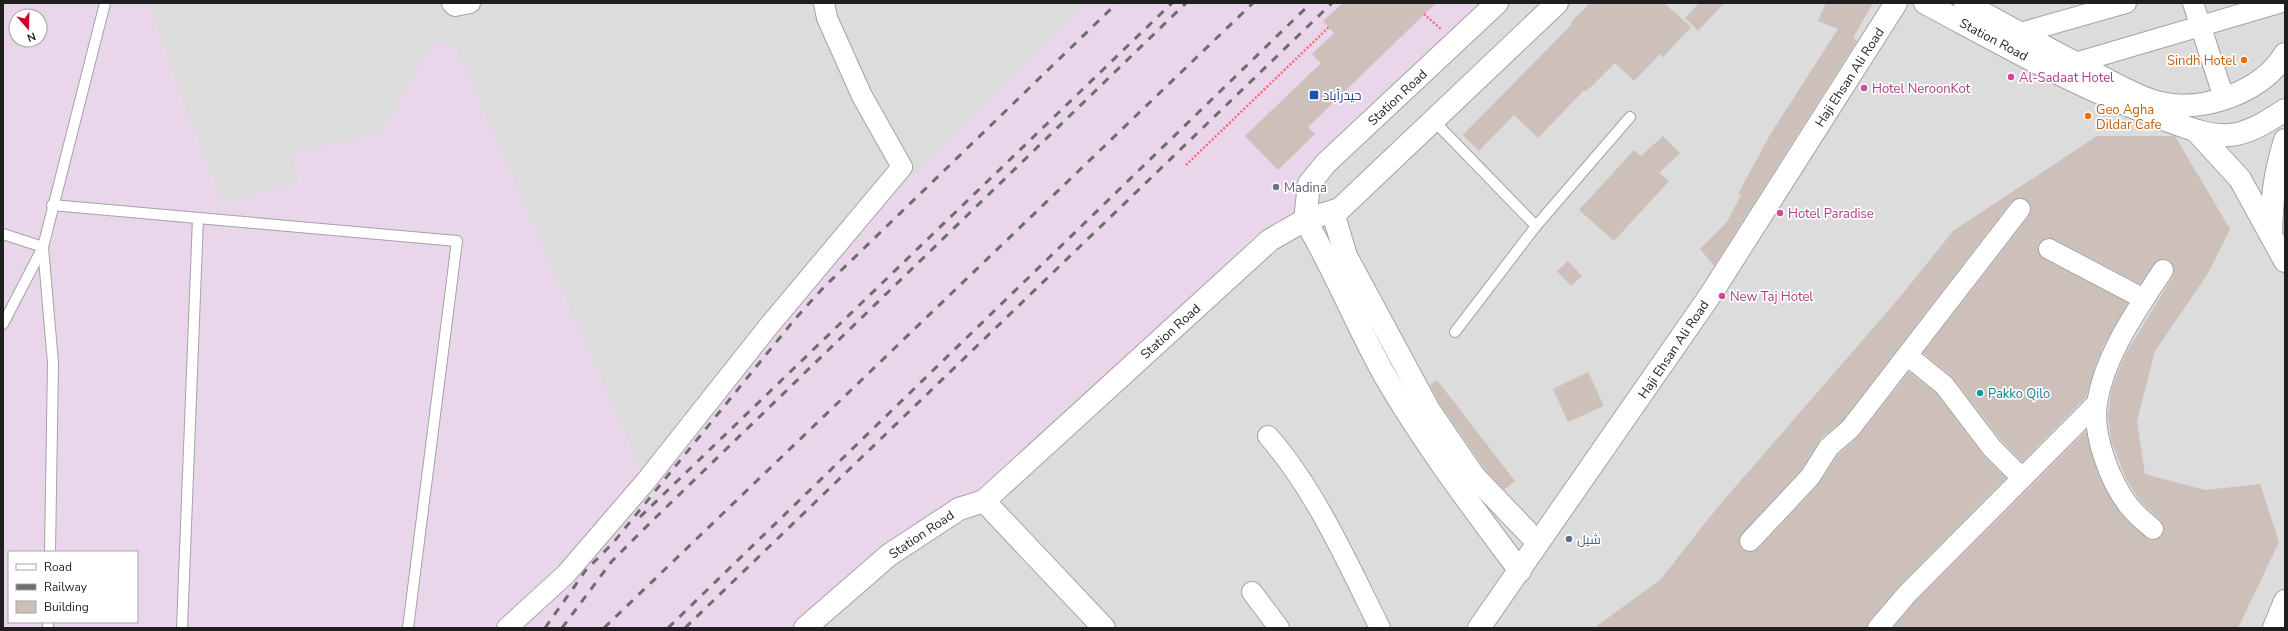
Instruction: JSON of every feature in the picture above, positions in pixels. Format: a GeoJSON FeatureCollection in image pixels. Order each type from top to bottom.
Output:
{"type":"FeatureCollection","features":[{"type":"Feature","properties":{"kind":"street"},"geometry":{"type":"LineString","coordinates":[[452,3],[455,6],[470,3]]}},
{"type":"Feature","properties":{"kind":"street"},"geometry":{"type":"LineString","coordinates":[[507,628],[566,574],[646,481],[768,327],[902,167],[862,96],[827,18],[824,3]]}},
{"type":"Feature","properties":{"kind":"street","name":"Station Road"},"geometry":{"type":"LineString","coordinates":[[805,628],[889,555],[959,509],[984,501],[1270,240],[1305,220],[1309,184],[1326,163],[1497,3]]}},
{"type":"Feature","properties":{"kind":"street"},"geometry":{"type":"LineString","coordinates":[[1520,571],[1455,485],[1386,377],[1346,301],[1328,257],[1305,220],[1333,213],[1340,209],[1557,3]]}},
{"type":"Feature","properties":{"kind":"street","name":"Haji Ehsan Ali Road"},"geometry":{"type":"LineString","coordinates":[[1479,628],[1711,294],[1896,3]]}},
{"type":"Feature","properties":{"kind":"street","name":"Station Road"},"geometry":{"type":"LineString","coordinates":[[1925,3],[2086,88],[2155,109],[2172,105],[2224,98],[2263,79],[2278,66],[2285,54]]}},
{"type":"Feature","properties":{"kind":"street","name":"Station Road"},"geometry":{"type":"LineString","coordinates":[[1965,3],[2107,80],[2155,109]]}},
{"type":"Feature","properties":{"kind":"street"},"geometry":{"type":"LineString","coordinates":[[2020,33],[2126,3]]}},
{"type":"Feature","properties":{"kind":"street"},"geometry":{"type":"LineString","coordinates":[[2193,3],[2224,98]]}},
{"type":"Feature","properties":{"kind":"street"},"geometry":{"type":"LineString","coordinates":[[2075,63],[2279,3]]}},
{"type":"Feature","properties":{"kind":"street"},"geometry":{"type":"LineString","coordinates":[[2198,121],[2251,102],[2285,77]]}},
{"type":"Feature","properties":{"kind":"street"},"geometry":{"type":"LineString","coordinates":[[2155,109],[2198,121],[2230,135],[2245,132],[2263,124],[2285,110]]}},
{"type":"Feature","properties":{"kind":"street"},"geometry":{"type":"LineString","coordinates":[[2198,121],[2240,179],[2285,261]]}},
{"type":"Feature","properties":{"kind":"street"},"geometry":{"type":"LineString","coordinates":[[2271,235],[2272,190],[2277,163],[2285,140]]}},
{"type":"Feature","properties":{"kind":"street"},"geometry":{"type":"LineString","coordinates":[[1750,541],[1810,477],[1829,447],[1850,429],[1908,356],[2020,209]]}},
{"type":"Feature","properties":{"kind":"street"},"geometry":{"type":"LineString","coordinates":[[1333,213],[1346,256],[1429,410],[1474,476],[1538,543]]}},
{"type":"Feature","properties":{"kind":"street"},"geometry":{"type":"LineString","coordinates":[[2049,249],[2144,299]]}},
{"type":"Feature","properties":{"kind":"street"},"geometry":{"type":"LineString","coordinates":[[2153,529],[2130,507],[2108,470],[2099,433],[2097,403],[2105,374],[2117,347],[2144,299],[2163,270]]}},
{"type":"Feature","properties":{"kind":"street"},"geometry":{"type":"LineString","coordinates":[[1908,356],[1944,385],[1992,448],[2021,477]]}},
{"type":"Feature","properties":{"kind":"street"},"geometry":{"type":"LineString","coordinates":[[1878,628],[1908,594],[2021,477],[2097,403]]}},
{"type":"Feature","properties":{"kind":"street"},"geometry":{"type":"LineString","coordinates":[[1268,436],[1285,455],[1335,538],[1380,628]]}},
{"type":"Feature","properties":{"kind":"street"},"geometry":{"type":"LineString","coordinates":[[984,501],[1104,628]]}},
{"type":"Feature","properties":{"kind":"street"},"geometry":{"type":"LineString","coordinates":[[1252,592],[1279,628]]}},
{"type":"Feature","properties":{"kind":"street"},"geometry":{"type":"LineString","coordinates":[[2274,628],[2285,601]]}},
{"type":"Feature","properties":{"kind":"lane"},"geometry":{"type":"LineString","coordinates":[[3,324],[43,247],[52,205],[105,3]]}},
{"type":"Feature","properties":{"kind":"lane"},"geometry":{"type":"LineString","coordinates":[[1455,332],[1536,226],[1630,117]]}},
{"type":"Feature","properties":{"kind":"lane"},"geometry":{"type":"LineString","coordinates":[[1433,120],[1536,226]]}},
{"type":"Feature","properties":{"kind":"lane"},"geometry":{"type":"LineString","coordinates":[[52,205],[457,241],[408,628]]}},
{"type":"Feature","properties":{"kind":"lane"},"geometry":{"type":"LineString","coordinates":[[182,628],[198,218]]}},
{"type":"Feature","properties":{"kind":"lane"},"geometry":{"type":"LineString","coordinates":[[3,234],[43,247]]}},
{"type":"Feature","properties":{"kind":"lane"},"geometry":{"type":"LineString","coordinates":[[43,247],[53,363],[50,551]]}},
{"type":"Feature","properties":{"kind":"path"},"geometry":{"type":"LineString","coordinates":[[1186,165],[1329,27]]}},
{"type":"Feature","properties":{"kind":"shaded area"},"geometry":{"type":"Polygon","coordinates":[[[3,3],[2285,3],[2285,628],[3,628],[3,3]]]}},
{"type":"Feature","properties":{"kind":"shaded area"},"geometry":{"type":"Polygon","coordinates":[[[3,3],[149,3],[186,110],[223,203],[299,183],[292,154],[380,133],[434,42],[455,46],[646,481],[507,628],[3,628],[3,3]]]}},
{"type":"Feature","properties":{"kind":"shaded area"},"geometry":{"type":"Polygon","coordinates":[[[1085,3],[1489,3],[1303,173],[1292,216],[981,487],[886,547],[798,628],[518,628],[765,345],[881,208],[1085,3]]]}},
{"type":"Feature","properties":{"kind":"building","name":"حیدرآباد"},"geometry":{"type":"Polygon","coordinates":[[[1343,3],[1436,3],[1308,127],[1315,134],[1278,170],[1245,136],[1321,63],[1312,54],[1334,33],[1323,21],[1343,3]]]}},
{"type":"Feature","properties":{"kind":"building"},"geometry":{"type":"Polygon","coordinates":[[[1590,3],[1664,3],[1691,27],[1663,57],[1660,54],[1634,81],[1615,63],[1586,92],[1584,90],[1538,138],[1514,115],[1479,151],[1463,135],[1572,24],[1571,22],[1590,3]]]}},
{"type":"Feature","properties":{"kind":"building"},"geometry":{"type":"Polygon","coordinates":[[[1699,3],[1724,3],[1698,31],[1685,18],[1699,3]]]}},
{"type":"Feature","properties":{"kind":"building"},"geometry":{"type":"Polygon","coordinates":[[[1826,3],[1873,3],[1853,38],[1857,41],[1714,266],[1700,249],[1727,222],[1741,195],[1738,194],[1771,133],[1838,29],[1818,21],[1826,3]]]}},
{"type":"Feature","properties":{"kind":"building"},"geometry":{"type":"Polygon","coordinates":[[[1663,136],[1680,153],[1659,173],[1669,181],[1614,241],[1579,210],[1634,150],[1641,156],[1663,136]]]}},
{"type":"Feature","properties":{"kind":"building","name":"Pakko Qilo"},"geometry":{"type":"Polygon","coordinates":[[[2097,136],[2175,136],[2230,229],[2207,275],[2155,351],[2137,421],[2145,474],[2205,490],[2260,484],[2279,542],[2238,628],[1893,628],[1916,601],[2086,431],[2099,476],[2120,513],[2150,540],[2157,540],[2164,532],[2161,521],[2140,501],[2126,479],[2111,440],[2108,415],[2112,388],[2125,355],[2173,276],[2174,270],[2170,261],[2164,259],[2158,260],[2140,284],[2054,239],[2048,238],[2039,243],[2038,250],[2044,259],[2128,303],[2104,345],[2096,364],[2086,397],[2022,462],[2001,440],[1953,378],[1923,353],[2029,216],[2031,210],[2030,204],[2021,198],[2011,202],[1842,421],[1821,438],[1801,470],[1739,538],[1739,544],[1742,550],[1753,552],[1758,549],[1818,485],[1838,455],[1859,436],[1909,372],[1936,393],[1983,455],[2006,478],[1900,585],[1869,621],[1867,628],[1594,628],[1660,580],[1717,508],[1900,297],[1953,231],[2097,136]]]}},
{"type":"Feature","properties":{"kind":"building"},"geometry":{"type":"Polygon","coordinates":[[[1568,261],[1582,276],[1571,286],[1557,271],[1568,261]]]}},
{"type":"Feature","properties":{"kind":"building"},"geometry":{"type":"Polygon","coordinates":[[[1588,372],[1604,406],[1568,422],[1553,389],[1588,372]]]}},
{"type":"Feature","properties":{"kind":"building"},"geometry":{"type":"Polygon","coordinates":[[[1437,380],[1515,481],[1504,490],[1484,468],[1440,404],[1430,385],[1437,380]]]}},
{"type":"Feature","properties":{"kind":"railway"},"geometry":{"type":"LineString","coordinates":[[545,628],[586,570],[613,543],[795,319],[823,288],[1117,3]]}},
{"type":"Feature","properties":{"kind":"railway"},"geometry":{"type":"LineString","coordinates":[[640,517],[1172,3]]}},
{"type":"Feature","properties":{"kind":"railway"},"geometry":{"type":"LineString","coordinates":[[562,628],[612,561],[1186,3]]}},
{"type":"Feature","properties":{"kind":"railway"},"geometry":{"type":"LineString","coordinates":[[604,628],[1253,3]]}},
{"type":"Feature","properties":{"kind":"railway"},"geometry":{"type":"LineString","coordinates":[[668,628],[1311,3]]}},
{"type":"Feature","properties":{"kind":"railway"},"geometry":{"type":"LineString","coordinates":[[685,628],[1332,3]]}},
{"type":"Feature","properties":{"kind":"place","name":"Sindh Hotel"},"geometry":{"type":"Point","coordinates":[2244,60]}},
{"type":"Feature","properties":{"kind":"place","name":"Al-Sadaat Hotel"},"geometry":{"type":"Point","coordinates":[2011,77]}},
{"type":"Feature","properties":{"kind":"place","name":"Hotel NeroonKot"},"geometry":{"type":"Point","coordinates":[1864,88]}},
{"type":"Feature","properties":{"kind":"place","name":"حیدرآباد"},"geometry":{"type":"Point","coordinates":[1314,95]}},
{"type":"Feature","properties":{"kind":"place","name":"Geo Agha Dildar Cafe"},"geometry":{"type":"Point","coordinates":[2088,116]}},
{"type":"Feature","properties":{"kind":"place","name":"Madina"},"geometry":{"type":"Point","coordinates":[1276,187]}},
{"type":"Feature","properties":{"kind":"place","name":"Hotel Paradise"},"geometry":{"type":"Point","coordinates":[1780,213]}},
{"type":"Feature","properties":{"kind":"place","name":"New Taj Hotel"},"geometry":{"type":"Point","coordinates":[1722,296]}},
{"type":"Feature","properties":{"kind":"place","name":"Pakko Qilo"},"geometry":{"type":"Point","coordinates":[1980,393]}},
{"type":"Feature","properties":{"kind":"place","name":"شیل"},"geometry":{"type":"Point","coordinates":[1569,539]}}]}
